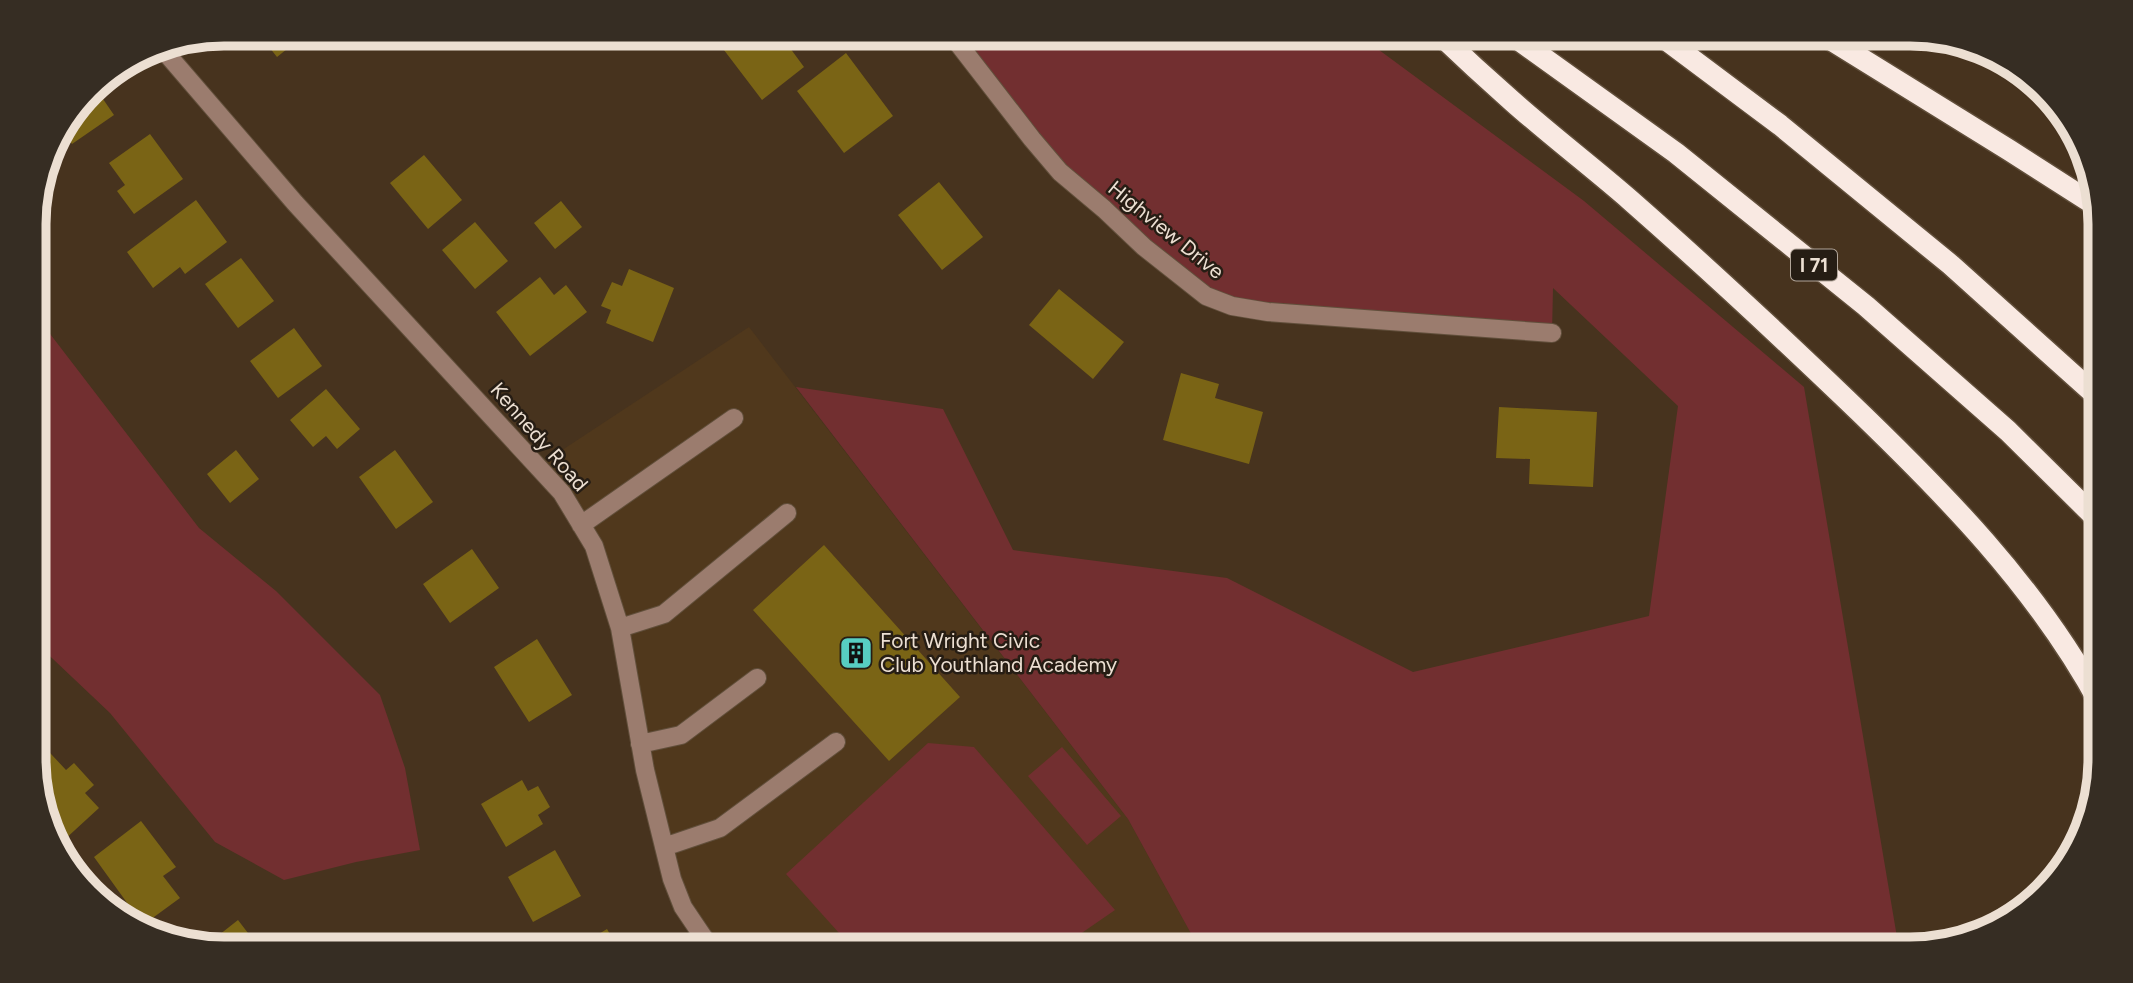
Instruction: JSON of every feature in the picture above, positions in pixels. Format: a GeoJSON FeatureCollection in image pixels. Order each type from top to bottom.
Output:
{"type":"FeatureCollection","features":[{"type":"Feature","properties":{"kind":"highway"},"geometry":{"type":"LineString","coordinates":[[1452,46],[1513,102],[1629,198],[1882,434],[1981,536],[2015,577],[2088,682]]}},
{"type":"Feature","properties":{"kind":"highway","name":"I 71"},"geometry":{"type":"LineString","coordinates":[[1527,46],[1676,153],[1866,306],[2008,430],[2088,510]]}},
{"type":"Feature","properties":{"kind":"highway"},"geometry":{"type":"LineString","coordinates":[[1674,46],[1780,125],[1951,265],[2088,387]]}},
{"type":"Feature","properties":{"kind":"highway"},"geometry":{"type":"LineString","coordinates":[[1841,46],[2086,199]]}},
{"type":"Feature","properties":{"kind":"street","name":"Highview Drive"},"geometry":{"type":"LineString","coordinates":[[960,46],[1060,172],[1144,247],[1206,296],[1232,306],[1268,312],[1552,333]]}},
{"type":"Feature","properties":{"kind":"street","name":"Kennedy Road"},"geometry":{"type":"LineString","coordinates":[[168,55],[295,203],[562,493],[594,546],[620,628],[645,770],[672,879],[683,907],[703,937]]}},
{"type":"Feature","properties":{"kind":"street"},"geometry":{"type":"LineString","coordinates":[[581,525],[734,418]]}},
{"type":"Feature","properties":{"kind":"street"},"geometry":{"type":"LineString","coordinates":[[620,628],[664,614],[787,513]]}},
{"type":"Feature","properties":{"kind":"street"},"geometry":{"type":"LineString","coordinates":[[640,744],[681,735],[757,678]]}},
{"type":"Feature","properties":{"kind":"street"},"geometry":{"type":"LineString","coordinates":[[664,847],[720,828],[836,742]]}},
{"type":"Feature","properties":{"kind":"shaded area"},"geometry":{"type":"Polygon","coordinates":[[[960,46],[1374,46],[1584,201],[1804,387],[1897,937],[1193,937],[1128,819],[796,387],[943,409],[1013,550],[1227,578],[1413,672],[1649,616],[1678,406],[1553,288],[1552,333],[1232,306],[1060,172],[960,46]]]}},
{"type":"Feature","properties":{"kind":"shaded area"},"geometry":{"type":"Polygon","coordinates":[[[749,327],[1128,819],[1193,937],[703,937],[683,907],[594,546],[538,466],[749,327]]]}},
{"type":"Feature","properties":{"kind":"shaded area"},"geometry":{"type":"Polygon","coordinates":[[[46,329],[199,528],[276,591],[380,695],[405,768],[420,850],[284,880],[215,842],[110,713],[46,652],[46,329]]]}},
{"type":"Feature","properties":{"kind":"shaded area"},"geometry":{"type":"Polygon","coordinates":[[[928,743],[974,747],[1115,910],[1076,937],[843,937],[786,874],[928,743]]]}},
{"type":"Feature","properties":{"kind":"shaded area"},"geometry":{"type":"Polygon","coordinates":[[[1062,747],[1121,816],[1087,845],[1028,776],[1062,747]]]}},
{"type":"Feature","properties":{"kind":"building"},"geometry":{"type":"Polygon","coordinates":[[[268,46],[291,46],[277,57],[268,46]]]}},
{"type":"Feature","properties":{"kind":"building"},"geometry":{"type":"Polygon","coordinates":[[[721,46],[789,46],[804,67],[762,100],[721,46]]]}},
{"type":"Feature","properties":{"kind":"building"},"geometry":{"type":"Polygon","coordinates":[[[846,53],[893,116],[844,153],[797,91],[846,53]]]}},
{"type":"Feature","properties":{"kind":"building"},"geometry":{"type":"Polygon","coordinates":[[[101,96],[114,115],[72,144],[68,138],[82,115],[101,96]]]}},
{"type":"Feature","properties":{"kind":"building"},"geometry":{"type":"Polygon","coordinates":[[[150,134],[183,179],[134,214],[117,191],[125,185],[109,163],[150,134]]]}},
{"type":"Feature","properties":{"kind":"building"},"geometry":{"type":"Polygon","coordinates":[[[424,155],[462,200],[428,229],[390,183],[424,155]]]}},
{"type":"Feature","properties":{"kind":"building"},"geometry":{"type":"Polygon","coordinates":[[[939,182],[983,237],[942,270],[898,215],[939,182]]]}},
{"type":"Feature","properties":{"kind":"building"},"geometry":{"type":"Polygon","coordinates":[[[196,200],[227,242],[185,274],[180,267],[153,288],[127,252],[196,200]]]}},
{"type":"Feature","properties":{"kind":"building"},"geometry":{"type":"Polygon","coordinates":[[[561,201],[582,227],[555,249],[534,223],[561,201]]]}},
{"type":"Feature","properties":{"kind":"building"},"geometry":{"type":"Polygon","coordinates":[[[475,222],[508,261],[475,289],[442,250],[475,222]]]}},
{"type":"Feature","properties":{"kind":"building"},"geometry":{"type":"Polygon","coordinates":[[[241,258],[274,301],[238,328],[205,284],[241,258]]]}},
{"type":"Feature","properties":{"kind":"building"},"geometry":{"type":"Polygon","coordinates":[[[629,269],[674,288],[653,342],[606,323],[611,310],[601,306],[612,282],[622,286],[629,269]]]}},
{"type":"Feature","properties":{"kind":"building"},"geometry":{"type":"Polygon","coordinates":[[[540,277],[554,295],[566,285],[587,312],[530,356],[496,312],[540,277]]]}},
{"type":"Feature","properties":{"kind":"building"},"geometry":{"type":"Polygon","coordinates":[[[1059,289],[1124,342],[1093,379],[1029,325],[1059,289]]]}},
{"type":"Feature","properties":{"kind":"building"},"geometry":{"type":"Polygon","coordinates":[[[294,328],[322,366],[278,398],[250,361],[294,328]]]}},
{"type":"Feature","properties":{"kind":"building"},"geometry":{"type":"Polygon","coordinates":[[[1181,373],[1219,384],[1215,398],[1263,412],[1249,464],[1163,440],[1181,373]]]}},
{"type":"Feature","properties":{"kind":"building"},"geometry":{"type":"Polygon","coordinates":[[[326,389],[360,429],[337,449],[326,436],[313,447],[290,420],[326,389]]]}},
{"type":"Feature","properties":{"kind":"building"},"geometry":{"type":"Polygon","coordinates":[[[1499,407],[1597,412],[1593,487],[1529,484],[1530,459],[1496,458],[1499,407]]]}},
{"type":"Feature","properties":{"kind":"building"},"geometry":{"type":"Polygon","coordinates":[[[236,450],[259,479],[230,503],[207,474],[236,450]]]}},
{"type":"Feature","properties":{"kind":"building"},"geometry":{"type":"Polygon","coordinates":[[[395,450],[433,502],[396,529],[359,477],[395,450]]]}},
{"type":"Feature","properties":{"kind":"building","name":"Fort Wright Civic Club Youthland Academy"},"geometry":{"type":"Polygon","coordinates":[[[824,545],[960,697],[889,761],[753,610],[824,545]]]}},
{"type":"Feature","properties":{"kind":"building"},"geometry":{"type":"Polygon","coordinates":[[[472,549],[499,588],[450,623],[423,584],[472,549]]]}},
{"type":"Feature","properties":{"kind":"building"},"geometry":{"type":"Polygon","coordinates":[[[537,639],[572,695],[529,722],[494,667],[537,639]]]}},
{"type":"Feature","properties":{"kind":"building"},"geometry":{"type":"Polygon","coordinates":[[[46,749],[66,770],[74,763],[94,785],[85,793],[99,808],[65,839],[47,782],[46,749]]]}},
{"type":"Feature","properties":{"kind":"building"},"geometry":{"type":"Polygon","coordinates":[[[522,780],[528,791],[538,786],[550,807],[538,815],[543,824],[506,847],[481,804],[522,780]]]}},
{"type":"Feature","properties":{"kind":"building"},"geometry":{"type":"Polygon","coordinates":[[[141,821],[176,867],[163,876],[180,898],[149,921],[135,914],[94,857],[141,821]]]}},
{"type":"Feature","properties":{"kind":"building"},"geometry":{"type":"Polygon","coordinates":[[[555,850],[581,896],[533,922],[508,877],[555,850]]]}},
{"type":"Feature","properties":{"kind":"building"},"geometry":{"type":"Polygon","coordinates":[[[238,920],[251,937],[224,937],[216,937],[238,920]]]}},
{"type":"Feature","properties":{"kind":"building"},"geometry":{"type":"Polygon","coordinates":[[[607,929],[612,937],[594,937],[607,929]]]}},
{"type":"Feature","properties":{"kind":"place","name":"Fort Wright Civic Club Youthland Academy"},"geometry":{"type":"Point","coordinates":[856,653]}}]}
